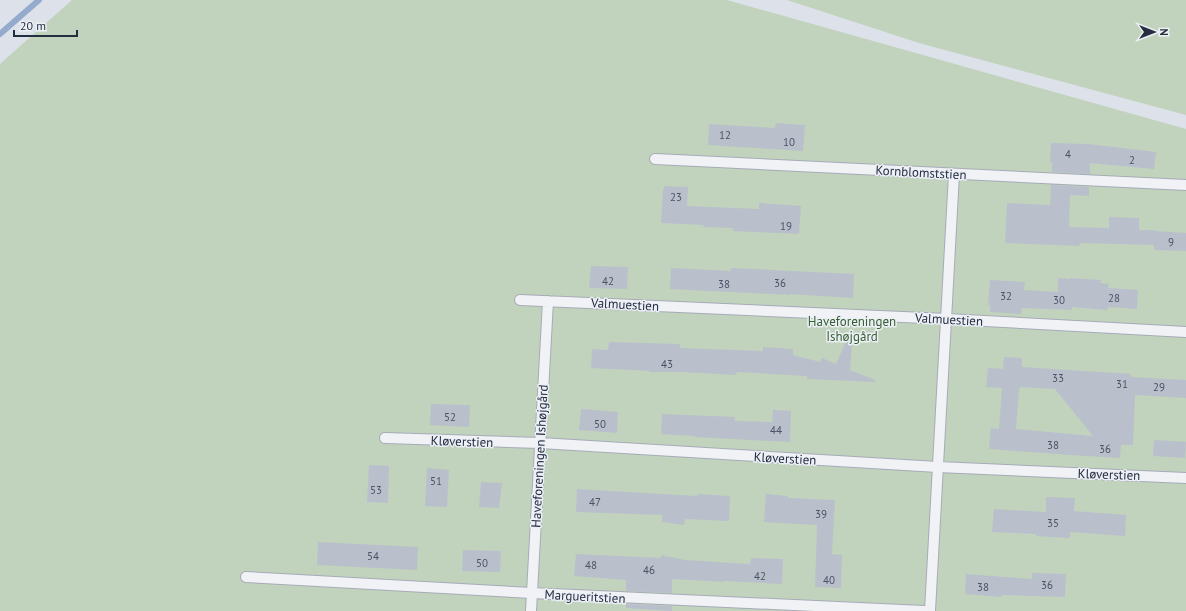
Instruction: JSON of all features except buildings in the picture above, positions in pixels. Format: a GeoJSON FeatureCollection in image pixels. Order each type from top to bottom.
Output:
{"type":"FeatureCollection","features":[{"type":"Feature","properties":{"kind":"lane","name":"Kornblomststien"},"geometry":{"type":"LineString","coordinates":[[655,159],[1186,186]]}},
{"type":"Feature","properties":{"kind":"lane"},"geometry":{"type":"LineString","coordinates":[[930,611],[954,174]]}},
{"type":"Feature","properties":{"kind":"lane","name":"Valmuestien"},"geometry":{"type":"LineString","coordinates":[[520,300],[946,319],[1186,332]]}},
{"type":"Feature","properties":{"kind":"lane","name":"Haveforeningen Ishøjgård"},"geometry":{"type":"LineString","coordinates":[[531,611],[548,301]]}},
{"type":"Feature","properties":{"kind":"lane","name":"Kløverstien"},"geometry":{"type":"LineString","coordinates":[[385,438],[540,443],[938,467],[1186,478]]}},
{"type":"Feature","properties":{"kind":"lane","name":"Margueritstien"},"geometry":{"type":"LineString","coordinates":[[246,577],[532,593],[924,611]]}},
{"type":"Feature","properties":{"kind":"green space"},"geometry":{"type":"Polygon","coordinates":[[[72,0],[727,0],[1186,129],[1186,611],[0,611],[0,64],[72,0]]]}},
{"type":"Feature","properties":{"kind":"green space"},"geometry":{"type":"Polygon","coordinates":[[[787,0],[1186,0],[1186,115],[919,43],[787,0]]]}},
{"type":"Feature","properties":{"kind":"waterway"},"geometry":{"type":"LineString","coordinates":[[0,34],[39,0]]}}]}
